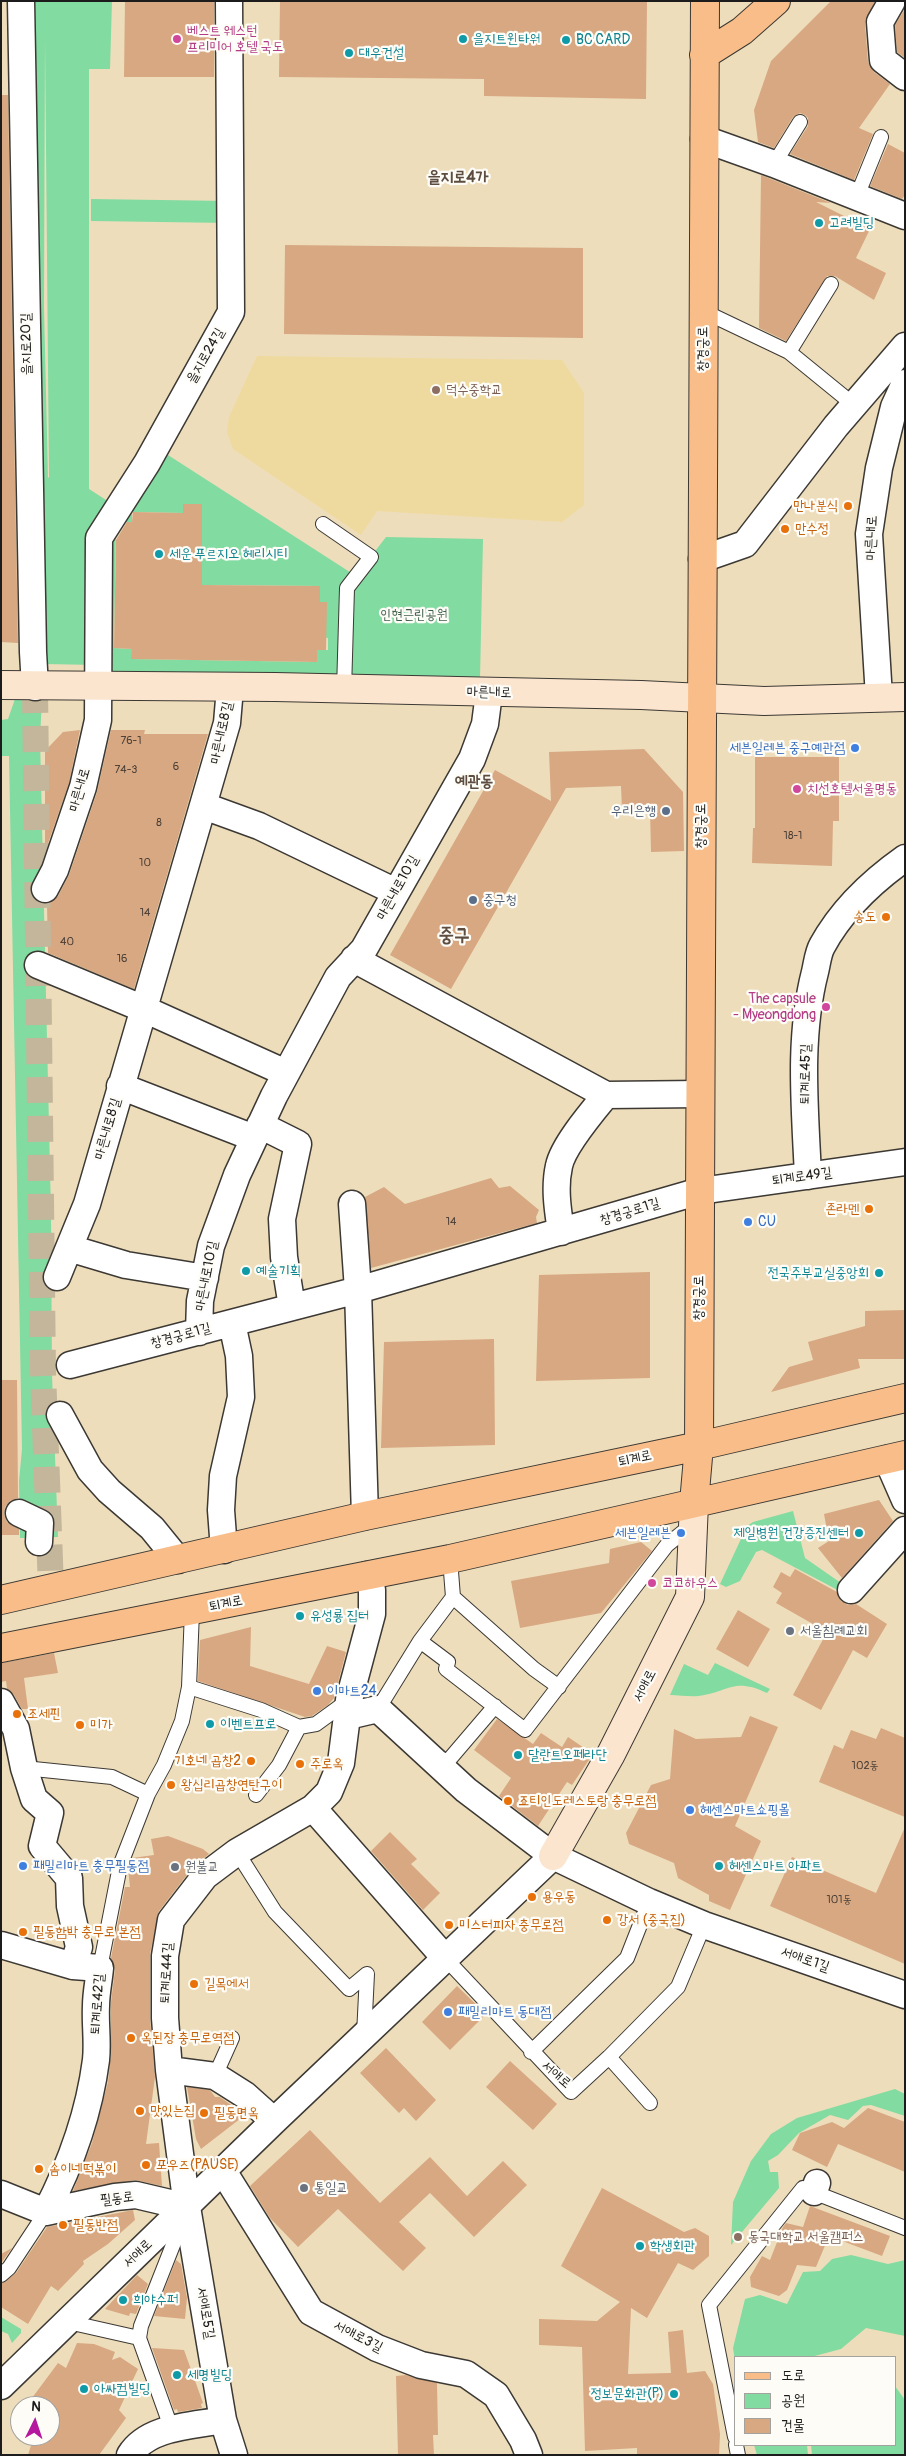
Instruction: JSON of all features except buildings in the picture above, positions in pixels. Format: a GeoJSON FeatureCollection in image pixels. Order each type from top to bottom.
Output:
{"type":"FeatureCollection","features":[{"type":"Feature","properties":{"kind":"main road","name":"창경궁로"},"geometry":{"type":"LineString","coordinates":[[694,1513],[699,1446],[705,1]]}},
{"type":"Feature","properties":{"kind":"main road"},"geometry":{"type":"LineString","coordinates":[[704,55],[742,31],[776,1]]}},
{"type":"Feature","properties":{"kind":"main road","name":"마른내로"},"geometry":{"type":"LineString","coordinates":[[1,686],[640,695],[764,701],[892,697]]}},
{"type":"Feature","properties":{"kind":"main road","name":"퇴계로"},"geometry":{"type":"LineString","coordinates":[[1,1600],[365,1516],[699,1446],[905,1398]]}},
{"type":"Feature","properties":{"kind":"main road","name":"퇴계로"},"geometry":{"type":"LineString","coordinates":[[1,1648],[450,1559],[694,1513],[896,1457]]}},
{"type":"Feature","properties":{"kind":"main road","name":"서애로"},"geometry":{"type":"LineString","coordinates":[[553,1856],[611,1754],[690,1597],[694,1513]]}},
{"type":"Feature","properties":{"kind":"street","name":"을지로20길"},"geometry":{"type":"LineString","coordinates":[[21,1],[35,687]]}},
{"type":"Feature","properties":{"kind":"street","name":"을지로24길"},"geometry":{"type":"LineString","coordinates":[[99,688],[99,538],[147,463],[230,312],[229,1]]}},
{"type":"Feature","properties":{"kind":"street"},"geometry":{"type":"LineString","coordinates":[[892,1],[880,22],[883,60],[905,77]]}},
{"type":"Feature","properties":{"kind":"street"},"geometry":{"type":"LineString","coordinates":[[704,139],[857,196],[903,210]]}},
{"type":"Feature","properties":{"kind":"street"},"geometry":{"type":"LineString","coordinates":[[702,559],[745,544],[854,405],[905,346]]}},
{"type":"Feature","properties":{"kind":"street","name":"마른내로"},"geometry":{"type":"LineString","coordinates":[[892,697],[869,534],[878,468],[894,407],[905,383]]}},
{"type":"Feature","properties":{"kind":"street","name":"마른내로"},"geometry":{"type":"LineString","coordinates":[[45,889],[55,870],[83,787],[98,720],[99,688]]}},
{"type":"Feature","properties":{"kind":"street","name":"마른내로8길"},"geometry":{"type":"LineString","coordinates":[[57,1277],[87,1204],[120,1086],[204,806],[226,723],[230,688]]}},
{"type":"Feature","properties":{"kind":"street","name":"마른내로10길"},"geometry":{"type":"LineString","coordinates":[[198,1332],[200,1301],[211,1246],[237,1175],[286,1073],[338,977],[364,949],[472,759],[485,724],[489,693]]}},
{"type":"Feature","properties":{"kind":"street"},"geometry":{"type":"LineString","coordinates":[[204,806],[259,826],[396,892]]}},
{"type":"Feature","properties":{"kind":"street","name":"퇴계로45길"},"geometry":{"type":"LineString","coordinates":[[808,1176],[804,1066],[810,991],[821,948],[846,910],[878,877],[905,858]]}},
{"type":"Feature","properties":{"kind":"street"},"geometry":{"type":"LineString","coordinates":[[354,959],[606,1095],[700,1094]]}},
{"type":"Feature","properties":{"kind":"street"},"geometry":{"type":"LineString","coordinates":[[38,965],[144,1009],[286,1073]]}},
{"type":"Feature","properties":{"kind":"street"},"geometry":{"type":"LineString","coordinates":[[120,1086],[298,1144],[282,1219],[284,1256],[292,1307]]}},
{"type":"Feature","properties":{"kind":"street"},"geometry":{"type":"LineString","coordinates":[[561,1232],[556,1205],[559,1165],[581,1124],[606,1095]]}},
{"type":"Feature","properties":{"kind":"street","name":"퇴계로49길"},"geometry":{"type":"LineString","coordinates":[[700,1191],[905,1162]]}},
{"type":"Feature","properties":{"kind":"street","name":"창경궁로1길"},"geometry":{"type":"LineString","coordinates":[[70,1365],[358,1290],[700,1191]]}},
{"type":"Feature","properties":{"kind":"street"},"geometry":{"type":"LineString","coordinates":[[352,1204],[358,1290],[365,1516]]}},
{"type":"Feature","properties":{"kind":"street"},"geometry":{"type":"LineString","coordinates":[[69,1248],[126,1264],[205,1278]]}},
{"type":"Feature","properties":{"kind":"street"},"geometry":{"type":"LineString","coordinates":[[224,1550],[221,1510],[223,1476],[241,1397],[239,1356],[232,1323]]}},
{"type":"Feature","properties":{"kind":"street"},"geometry":{"type":"LineString","coordinates":[[60,1415],[90,1470],[109,1491],[152,1528],[178,1560]]}},
{"type":"Feature","properties":{"kind":"street","name":"퇴계로"},"geometry":{"type":"LineString","coordinates":[[896,1457],[905,1500]]}},
{"type":"Feature","properties":{"kind":"street"},"geometry":{"type":"LineString","coordinates":[[19,1513],[40,1522],[38,1542]]}},
{"type":"Feature","properties":{"kind":"street"},"geometry":{"type":"LineString","coordinates":[[851,1590],[905,1530]]}},
{"type":"Feature","properties":{"kind":"street","name":"퇴계로44길"},"geometry":{"type":"LineString","coordinates":[[187,2207],[169,2070],[165,2018],[165,1956],[171,1920],[205,1876],[237,1852],[313,1808],[328,1792],[341,1764],[348,1708],[372,1614],[372,1590],[367,1576]]}},
{"type":"Feature","properties":{"kind":"street"},"geometry":{"type":"LineString","coordinates":[[1,1702],[16,1729],[24,1768],[34,1799],[50,1813],[42,1846],[69,1878],[70,1906],[79,1947],[73,1966]]}},
{"type":"Feature","properties":{"kind":"street"},"geometry":{"type":"LineString","coordinates":[[348,1708],[378,1709],[466,1790],[553,1856]]}},
{"type":"Feature","properties":{"kind":"street","name":"서애로"},"geometry":{"type":"LineString","coordinates":[[313,1808],[445,1958]]}},
{"type":"Feature","properties":{"kind":"street","name":"서애로1길"},"geometry":{"type":"LineString","coordinates":[[553,1856],[649,1902],[704,1925],[905,1995]]}},
{"type":"Feature","properties":{"kind":"street","name":"서애로"},"geometry":{"type":"LineString","coordinates":[[1,2386],[274,2121],[553,1856]]}},
{"type":"Feature","properties":{"kind":"street"},"geometry":{"type":"LineString","coordinates":[[1,1945],[73,1966],[100,1968]]}},
{"type":"Feature","properties":{"kind":"street","name":"퇴계로42길"},"geometry":{"type":"LineString","coordinates":[[46,2212],[66,2174],[78,2143],[89,2095],[96,2058],[96,2005],[100,1968]]}},
{"type":"Feature","properties":{"kind":"street"},"geometry":{"type":"LineString","coordinates":[[169,2070],[215,2076],[245,2095],[274,2121]]}},
{"type":"Feature","properties":{"kind":"street","name":"서애로3길"},"geometry":{"type":"LineString","coordinates":[[223,2171],[311,2312],[377,2348],[421,2365],[466,2374],[496,2395],[523,2440],[529,2455]]}},
{"type":"Feature","properties":{"kind":"street"},"geometry":{"type":"LineString","coordinates":[[1,2194],[46,2212]]}},
{"type":"Feature","properties":{"kind":"street","name":"필동로"},"geometry":{"type":"LineString","coordinates":[[46,2212],[70,2208],[115,2196],[136,2195],[187,2207]]}},
{"type":"Feature","properties":{"kind":"street","name":"서애로5길"},"geometry":{"type":"LineString","coordinates":[[187,2207],[223,2420],[234,2455]]}},
{"type":"Feature","properties":{"kind":"street"},"geometry":{"type":"LineString","coordinates":[[130,2455],[136,2446],[159,2432],[223,2420]]}},
{"type":"Feature","properties":{"kind":"lane"},"geometry":{"type":"LineString","coordinates":[[774,164],[800,122]]}},
{"type":"Feature","properties":{"kind":"lane"},"geometry":{"type":"LineString","coordinates":[[857,196],[881,137]]}},
{"type":"Feature","properties":{"kind":"lane"},"geometry":{"type":"LineString","coordinates":[[789,352],[831,284]]}},
{"type":"Feature","properties":{"kind":"lane"},"geometry":{"type":"LineString","coordinates":[[704,311],[789,352],[854,405]]}},
{"type":"Feature","properties":{"kind":"lane"},"geometry":{"type":"LineString","coordinates":[[322,524],[371,557],[347,588],[344,690]]}},
{"type":"Feature","properties":{"kind":"lane","name":"퇴계로"},"geometry":{"type":"LineString","coordinates":[[420,1641],[448,1662],[446,1669],[525,1730],[667,1545],[694,1513]]}},
{"type":"Feature","properties":{"kind":"lane"},"geometry":{"type":"LineString","coordinates":[[378,1709],[420,1641],[452,1597],[450,1559]]}},
{"type":"Feature","properties":{"kind":"lane"},"geometry":{"type":"LineString","coordinates":[[452,1597],[534,1669],[559,1686]]}},
{"type":"Feature","properties":{"kind":"lane","name":"퇴계로42길"},"geometry":{"type":"LineString","coordinates":[[100,1968],[120,1866],[148,1794],[164,1765],[182,1720],[189,1687],[192,1611]]}},
{"type":"Feature","properties":{"kind":"lane"},"geometry":{"type":"LineString","coordinates":[[189,1687],[261,1710],[299,1726],[316,1724],[348,1708]]}},
{"type":"Feature","properties":{"kind":"lane"},"geometry":{"type":"LineString","coordinates":[[429,1756],[448,1761],[495,1706]]}},
{"type":"Feature","properties":{"kind":"lane"},"geometry":{"type":"LineString","coordinates":[[256,1795],[279,1765],[299,1726]]}},
{"type":"Feature","properties":{"kind":"lane"},"geometry":{"type":"LineString","coordinates":[[24,1768],[112,1777],[148,1794]]}},
{"type":"Feature","properties":{"kind":"lane"},"geometry":{"type":"LineString","coordinates":[[237,1852],[275,1912],[349,1989],[367,1974],[364,2036]]}},
{"type":"Feature","properties":{"kind":"lane"},"geometry":{"type":"LineString","coordinates":[[531,2052],[627,1958],[649,1902]]}},
{"type":"Feature","properties":{"kind":"lane"},"geometry":{"type":"LineString","coordinates":[[650,2102],[609,2057],[678,1988],[704,1925]]}},
{"type":"Feature","properties":{"kind":"lane","name":"서애로"},"geometry":{"type":"LineString","coordinates":[[445,1958],[531,2052],[571,2092],[609,2057]]}},
{"type":"Feature","properties":{"kind":"lane"},"geometry":{"type":"LineString","coordinates":[[215,2076],[232,2038]]}},
{"type":"Feature","properties":{"kind":"lane"},"geometry":{"type":"LineString","coordinates":[[734,2432],[709,2305],[803,2188],[816,2188],[905,2228]]}},
{"type":"Feature","properties":{"kind":"lane"},"geometry":{"type":"LineString","coordinates":[[172,2430],[139,2338],[141,2326],[187,2207]]}},
{"type":"Feature","properties":{"kind":"lane"},"geometry":{"type":"LineString","coordinates":[[1,2275],[9,2268],[46,2212]]}},
{"type":"Feature","properties":{"kind":"lane"},"geometry":{"type":"LineString","coordinates":[[68,2322],[139,2338]]}},
{"type":"Feature","properties":{"kind":"green space"},"geometry":{"type":"Polygon","coordinates":[[[26,1],[112,1],[110,69],[89,69],[89,489],[117,507],[98,536],[97,665],[44,664],[40,737],[51,1212],[52,1374],[58,1537],[20,1538],[19,1481],[22,1449],[9,756],[1,756],[1,720],[8,719],[37,636],[26,1]],[[45,38],[44,308],[49,477],[45,38]]]}},
{"type":"Feature","properties":{"kind":"green space"},"geometry":{"type":"Polygon","coordinates":[[[91,199],[230,201],[229,223],[91,221],[91,199]]]}},
{"type":"Feature","properties":{"kind":"green space","name":"인현근린공원"},"geometry":{"type":"Polygon","coordinates":[[[154,446],[356,576],[386,537],[483,539],[480,679],[99,688],[99,538],[154,446]],[[184,504],[183,513],[132,512],[132,522],[116,522],[114,648],[132,649],[132,659],[317,662],[317,650],[328,650],[328,638],[318,637],[320,586],[202,585],[202,504],[184,504]]]}},
{"type":"Feature","properties":{"kind":"green space"},"geometry":{"type":"Polygon","coordinates":[[[793,1511],[805,1558],[851,1590],[847,1595],[762,1550],[756,1552],[740,1581],[726,1587],[720,1584],[747,1526],[753,1522],[793,1511]]]}},
{"type":"Feature","properties":{"kind":"green space"},"geometry":{"type":"Polygon","coordinates":[[[715,1663],[770,1689],[767,1693],[756,1688],[739,1686],[698,1696],[670,1695],[684,1664],[708,1675],[715,1663]]]}},
{"type":"Feature","properties":{"kind":"green space"},"geometry":{"type":"Polygon","coordinates":[[[895,2089],[905,2094],[905,2116],[871,2105],[863,2106],[848,2120],[830,2115],[799,2133],[778,2155],[768,2161],[770,2172],[778,2172],[779,2188],[731,2245],[733,2202],[751,2161],[771,2134],[797,2118],[895,2089]]]}},
{"type":"Feature","properties":{"kind":"green space"},"geometry":{"type":"Polygon","coordinates":[[[851,2255],[888,2264],[905,2260],[905,2336],[866,2328],[841,2349],[815,2356],[734,2356],[733,2348],[745,2299],[760,2295],[787,2304],[803,2272],[820,2271],[832,2259],[851,2255]]]}},
{"type":"Feature","properties":{"kind":"green space"},"geometry":{"type":"Polygon","coordinates":[[[1,2317],[21,2329],[21,2333],[12,2343],[8,2334],[1,2331],[1,2317]]]}},
{"type":"Feature","properties":{"kind":"green space"},"geometry":{"type":"Polygon","coordinates":[[[896,2387],[905,2400],[905,2455],[812,2455],[811,2446],[896,2446],[896,2387]]]}},
{"type":"Feature","properties":{"kind":"green space"},"geometry":{"type":"Polygon","coordinates":[[[754,2446],[807,2446],[808,2455],[757,2455],[754,2446]]]}},
{"type":"Feature","properties":{"kind":"sand"},"geometry":{"type":"Polygon","coordinates":[[[257,356],[562,360],[584,393],[584,505],[562,522],[377,511],[361,535],[233,449],[227,432],[229,417],[257,356]]]}},
{"type":"Feature","properties":{"kind":"tunnel"},"geometry":{"type":"LineString","coordinates":[[35,687],[43,1372],[51,1588]]}},
{"type":"Feature","properties":{"kind":"place","name":"베스트 웨스턴 프리미어 호텔 국도"},"geometry":{"type":"Point","coordinates":[177,39]}},
{"type":"Feature","properties":{"kind":"place","name":"을지트윈타워"},"geometry":{"type":"Point","coordinates":[463,39]}},
{"type":"Feature","properties":{"kind":"place","name":"BC CARD"},"geometry":{"type":"Point","coordinates":[566,40]}},
{"type":"Feature","properties":{"kind":"place","name":"대우건설"},"geometry":{"type":"Point","coordinates":[349,53]}},
{"type":"Feature","properties":{"kind":"place","name":"고려빌딩"},"geometry":{"type":"Point","coordinates":[819,223]}},
{"type":"Feature","properties":{"kind":"place","name":"덕수중학교"},"geometry":{"type":"Point","coordinates":[436,390]}},
{"type":"Feature","properties":{"kind":"place","name":"만나분식"},"geometry":{"type":"Point","coordinates":[848,506]}},
{"type":"Feature","properties":{"kind":"place","name":"만수정"},"geometry":{"type":"Point","coordinates":[785,529]}},
{"type":"Feature","properties":{"kind":"place","name":"세운 푸르지오 헤리시티"},"geometry":{"type":"Point","coordinates":[159,554]}},
{"type":"Feature","properties":{"kind":"place","name":"세븐일레븐 중구예관점"},"geometry":{"type":"Point","coordinates":[855,748]}},
{"type":"Feature","properties":{"kind":"place","name":"치선호텔서울명동"},"geometry":{"type":"Point","coordinates":[797,789]}},
{"type":"Feature","properties":{"kind":"place","name":"우리은행"},"geometry":{"type":"Point","coordinates":[666,811]}},
{"type":"Feature","properties":{"kind":"place","name":"중구청"},"geometry":{"type":"Point","coordinates":[473,900]}},
{"type":"Feature","properties":{"kind":"place","name":"송도"},"geometry":{"type":"Point","coordinates":[886,917]}},
{"type":"Feature","properties":{"kind":"place","name":"The capsule - Myeongdong"},"geometry":{"type":"Point","coordinates":[826,1007]}},
{"type":"Feature","properties":{"kind":"place","name":"존라멘"},"geometry":{"type":"Point","coordinates":[869,1209]}},
{"type":"Feature","properties":{"kind":"place","name":"CU"},"geometry":{"type":"Point","coordinates":[748,1222]}},
{"type":"Feature","properties":{"kind":"place","name":"예술기획"},"geometry":{"type":"Point","coordinates":[246,1271]}},
{"type":"Feature","properties":{"kind":"place","name":"전국주부교실중앙회"},"geometry":{"type":"Point","coordinates":[879,1273]}},
{"type":"Feature","properties":{"kind":"place","name":"세븐일레븐"},"geometry":{"type":"Point","coordinates":[681,1533]}},
{"type":"Feature","properties":{"kind":"place","name":"제일병원 건강증진센터"},"geometry":{"type":"Point","coordinates":[859,1533]}},
{"type":"Feature","properties":{"kind":"place","name":"코코하우스"},"geometry":{"type":"Point","coordinates":[652,1583]}},
{"type":"Feature","properties":{"kind":"place","name":"유성룡 집터"},"geometry":{"type":"Point","coordinates":[300,1616]}},
{"type":"Feature","properties":{"kind":"place","name":"서울침례교회"},"geometry":{"type":"Point","coordinates":[790,1631]}},
{"type":"Feature","properties":{"kind":"place","name":"이마트24"},"geometry":{"type":"Point","coordinates":[317,1691]}},
{"type":"Feature","properties":{"kind":"place","name":"조세핀"},"geometry":{"type":"Point","coordinates":[17,1714]}},
{"type":"Feature","properties":{"kind":"place","name":"이벤트프로"},"geometry":{"type":"Point","coordinates":[210,1724]}},
{"type":"Feature","properties":{"kind":"place","name":"미가"},"geometry":{"type":"Point","coordinates":[80,1725]}},
{"type":"Feature","properties":{"kind":"place","name":"달란트오페라단"},"geometry":{"type":"Point","coordinates":[518,1755]}},
{"type":"Feature","properties":{"kind":"place","name":"기호네 곱창2"},"geometry":{"type":"Point","coordinates":[251,1761]}},
{"type":"Feature","properties":{"kind":"place","name":"주로옥"},"geometry":{"type":"Point","coordinates":[300,1764]}},
{"type":"Feature","properties":{"kind":"place","name":"왕십리곱창연탄구이"},"geometry":{"type":"Point","coordinates":[171,1785]}},
{"type":"Feature","properties":{"kind":"place","name":"죠티인도레스토랑 충무로점"},"geometry":{"type":"Point","coordinates":[508,1801]}},
{"type":"Feature","properties":{"kind":"place","name":"헤센스마트쇼핑몰"},"geometry":{"type":"Point","coordinates":[690,1810]}},
{"type":"Feature","properties":{"kind":"place","name":"패밀리마트 충무필동점"},"geometry":{"type":"Point","coordinates":[23,1866]}},
{"type":"Feature","properties":{"kind":"place","name":"헤센스마트 아파트"},"geometry":{"type":"Point","coordinates":[719,1866]}},
{"type":"Feature","properties":{"kind":"place","name":"원불교"},"geometry":{"type":"Point","coordinates":[175,1867]}},
{"type":"Feature","properties":{"kind":"place","name":"용우동"},"geometry":{"type":"Point","coordinates":[532,1897]}},
{"type":"Feature","properties":{"kind":"place","name":"강서 (중국집)"},"geometry":{"type":"Point","coordinates":[607,1920]}},
{"type":"Feature","properties":{"kind":"place","name":"미스터피자 충무로점"},"geometry":{"type":"Point","coordinates":[449,1925]}},
{"type":"Feature","properties":{"kind":"place","name":"필동함박 충무로 본점"},"geometry":{"type":"Point","coordinates":[23,1932]}},
{"type":"Feature","properties":{"kind":"place","name":"길목에서"},"geometry":{"type":"Point","coordinates":[194,1984]}},
{"type":"Feature","properties":{"kind":"place","name":"패밀리마트 동대점"},"geometry":{"type":"Point","coordinates":[448,2012]}},
{"type":"Feature","properties":{"kind":"place","name":"옥된장 충무로역점"},"geometry":{"type":"Point","coordinates":[131,2038]}},
{"type":"Feature","properties":{"kind":"place","name":"맛있는집"},"geometry":{"type":"Point","coordinates":[140,2111]}},
{"type":"Feature","properties":{"kind":"place","name":"필동면옥"},"geometry":{"type":"Point","coordinates":[204,2113]}},
{"type":"Feature","properties":{"kind":"place","name":"포우즈(PAUSE)"},"geometry":{"type":"Point","coordinates":[146,2165]}},
{"type":"Feature","properties":{"kind":"place","name":"솜이네떡볶이"},"geometry":{"type":"Point","coordinates":[39,2169]}},
{"type":"Feature","properties":{"kind":"place","name":"통일교"},"geometry":{"type":"Point","coordinates":[304,2188]}},
{"type":"Feature","properties":{"kind":"place","name":"필동반점"},"geometry":{"type":"Point","coordinates":[63,2225]}},
{"type":"Feature","properties":{"kind":"place","name":"동국대학교 서울캠퍼스"},"geometry":{"type":"Point","coordinates":[738,2237]}},
{"type":"Feature","properties":{"kind":"place","name":"학생회관"},"geometry":{"type":"Point","coordinates":[640,2246]}},
{"type":"Feature","properties":{"kind":"place","name":"희야수퍼"},"geometry":{"type":"Point","coordinates":[123,2300]}},
{"type":"Feature","properties":{"kind":"place","name":"세명빌딩"},"geometry":{"type":"Point","coordinates":[177,2375]}},
{"type":"Feature","properties":{"kind":"place","name":"아싸컴빌딩"},"geometry":{"type":"Point","coordinates":[84,2389]}},
{"type":"Feature","properties":{"kind":"place","name":"정보문화관(P)"},"geometry":{"type":"Point","coordinates":[674,2394]}},
{"type":"Feature","properties":{"kind":"district","name":"을지로4가"},"geometry":{"type":"Point","coordinates":[458,178]}},
{"type":"Feature","properties":{"kind":"district","name":"예관동"},"geometry":{"type":"Point","coordinates":[474,782]}},
{"type":"Feature","properties":{"kind":"district","name":"중구"},"geometry":{"type":"Point","coordinates":[454,936]}}]}
